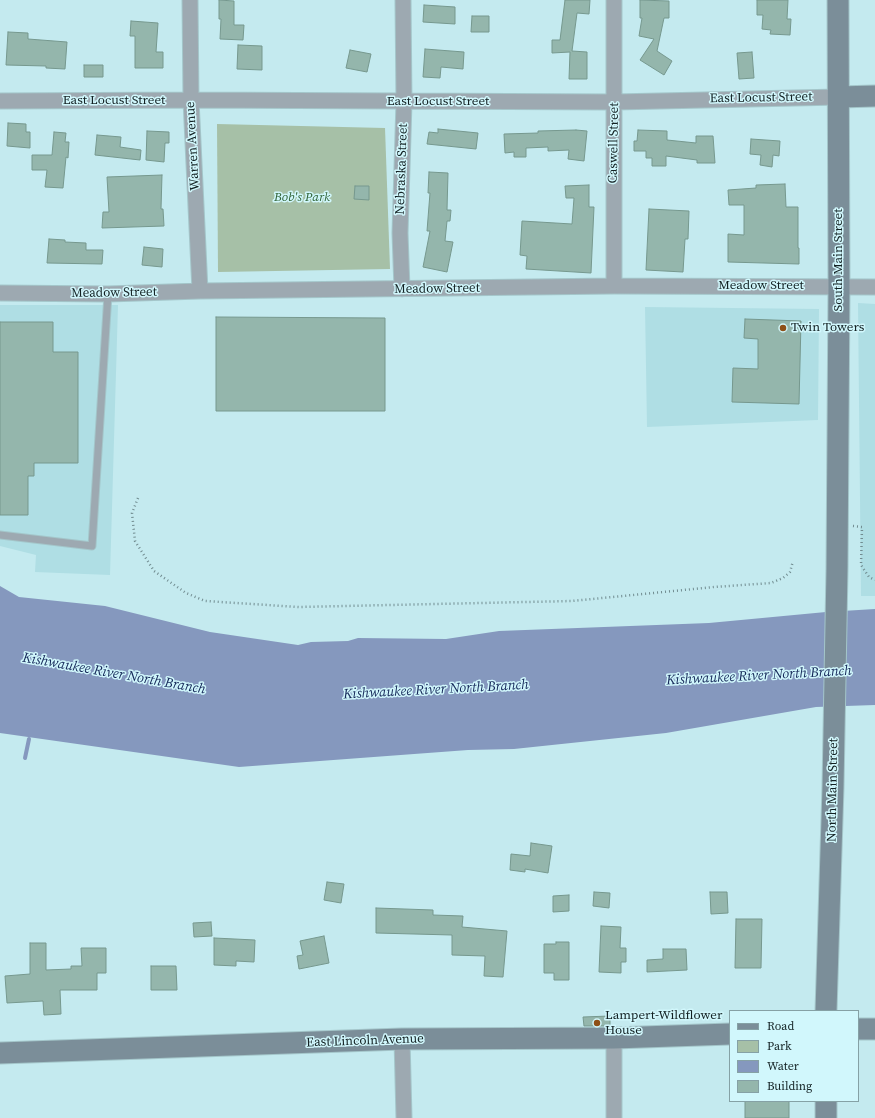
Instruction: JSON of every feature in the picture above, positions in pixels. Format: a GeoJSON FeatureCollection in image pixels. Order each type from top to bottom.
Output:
{"type":"FeatureCollection","features":[{"type":"Feature","properties":{"kind":"main road","name":"South Main Street"},"geometry":{"type":"LineString","coordinates":[[836,569],[839,286],[838,0]]}},
{"type":"Feature","properties":{"kind":"main road","name":"East Locust Street"},"geometry":{"type":"LineString","coordinates":[[839,97],[875,96]]}},
{"type":"Feature","properties":{"kind":"main road","name":"North Main Street"},"geometry":{"type":"LineString","coordinates":[[826,1010],[833,787],[836,569]]}},
{"type":"Feature","properties":{"kind":"main road"},"geometry":{"type":"LineString","coordinates":[[859,1029],[875,1029]]}},
{"type":"Feature","properties":{"kind":"main road","name":"East Lincoln Avenue"},"geometry":{"type":"LineString","coordinates":[[0,1053],[402,1039],[614,1038],[729,1034]]}},
{"type":"Feature","properties":{"kind":"main road"},"geometry":{"type":"LineString","coordinates":[[826,1102],[826,1118]]}},
{"type":"Feature","properties":{"kind":"street","name":"Warren Avenue"},"geometry":{"type":"LineString","coordinates":[[190,0],[191,100],[200,291]]}},
{"type":"Feature","properties":{"kind":"street","name":"Nebraska Street"},"geometry":{"type":"LineString","coordinates":[[402,289],[400,233],[404,102],[403,0]]}},
{"type":"Feature","properties":{"kind":"street","name":"Caswell Street"},"geometry":{"type":"LineString","coordinates":[[614,0],[614,286]]}},
{"type":"Feature","properties":{"kind":"street","name":"East Locust Street"},"geometry":{"type":"LineString","coordinates":[[0,101],[191,100],[615,102],[839,97]]}},
{"type":"Feature","properties":{"kind":"street","name":"Meadow Street"},"geometry":{"type":"LineString","coordinates":[[0,293],[108,294],[200,291],[614,286],[875,287]]}},
{"type":"Feature","properties":{"kind":"street"},"geometry":{"type":"LineString","coordinates":[[614,1038],[614,1118]]}},
{"type":"Feature","properties":{"kind":"street"},"geometry":{"type":"LineString","coordinates":[[402,1039],[404,1118]]}},
{"type":"Feature","properties":{"kind":"lane"},"geometry":{"type":"LineString","coordinates":[[0,535],[92,546],[108,294]]}},
{"type":"Feature","properties":{"kind":"path"},"geometry":{"type":"LineString","coordinates":[[138,498],[132,513],[135,541],[146,559],[154,571],[186,593],[205,601],[299,607],[572,601],[714,586],[771,583],[783,578],[790,572],[793,561]]}},
{"type":"Feature","properties":{"kind":"path"},"geometry":{"type":"LineString","coordinates":[[837,524],[862,527],[861,565],[869,577],[875,580]]}},
{"type":"Feature","properties":{"kind":"shaded area"},"geometry":{"type":"Polygon","coordinates":[[[858,303],[875,304],[875,596],[861,596],[858,303]]]}},
{"type":"Feature","properties":{"kind":"shaded area"},"geometry":{"type":"Polygon","coordinates":[[[0,305],[118,305],[110,575],[35,572],[36,555],[0,546],[0,305]]]}},
{"type":"Feature","properties":{"kind":"shaded area"},"geometry":{"type":"Polygon","coordinates":[[[645,307],[819,309],[818,420],[647,427],[645,307]]]}},
{"type":"Feature","properties":{"kind":"green space","name":"Bob's Park"},"geometry":{"type":"Polygon","coordinates":[[[217,124],[385,128],[390,269],[218,272],[217,124]]]}},
{"type":"Feature","properties":{"kind":"water","name":"Kishwaukee River North Branch"},"geometry":{"type":"Polygon","coordinates":[[[0,586],[19,597],[105,606],[210,632],[298,645],[311,642],[348,641],[358,638],[446,639],[499,631],[709,623],[875,609],[875,705],[816,707],[666,733],[514,749],[468,750],[239,767],[0,733],[0,586]]]}},
{"type":"Feature","properties":{"kind":"building"},"geometry":{"type":"Polygon","coordinates":[[[219,0],[234,1],[234,25],[244,25],[243,40],[220,39],[221,19],[219,19],[219,0]]]}},
{"type":"Feature","properties":{"kind":"building"},"geometry":{"type":"Polygon","coordinates":[[[565,0],[590,0],[589,14],[577,13],[572,51],[587,52],[587,79],[569,79],[570,52],[552,53],[552,40],[560,40],[565,0]]]}},
{"type":"Feature","properties":{"kind":"building"},"geometry":{"type":"Polygon","coordinates":[[[640,0],[669,1],[669,18],[664,18],[657,51],[672,61],[664,75],[640,60],[654,39],[639,36],[642,18],[640,18],[640,0]]]}},
{"type":"Feature","properties":{"kind":"building"},"geometry":{"type":"Polygon","coordinates":[[[757,0],[788,0],[787,19],[791,19],[790,35],[770,34],[771,30],[762,29],[763,15],[757,15],[757,0]]]}},
{"type":"Feature","properties":{"kind":"building"},"geometry":{"type":"Polygon","coordinates":[[[424,5],[455,7],[455,24],[423,22],[424,5]]]}},
{"type":"Feature","properties":{"kind":"building"},"geometry":{"type":"Polygon","coordinates":[[[472,16],[489,16],[489,32],[471,32],[472,16]]]}},
{"type":"Feature","properties":{"kind":"building"},"geometry":{"type":"Polygon","coordinates":[[[131,21],[158,23],[156,52],[163,52],[163,68],[135,68],[135,36],[130,36],[131,21]]]}},
{"type":"Feature","properties":{"kind":"building"},"geometry":{"type":"Polygon","coordinates":[[[8,32],[28,33],[28,39],[67,42],[65,69],[46,68],[46,66],[6,65],[8,32]]]}},
{"type":"Feature","properties":{"kind":"building"},"geometry":{"type":"Polygon","coordinates":[[[238,45],[262,46],[262,70],[237,69],[238,45]]]}},
{"type":"Feature","properties":{"kind":"building"},"geometry":{"type":"Polygon","coordinates":[[[425,49],[464,52],[463,69],[441,67],[440,78],[423,77],[425,49]]]}},
{"type":"Feature","properties":{"kind":"building"},"geometry":{"type":"Polygon","coordinates":[[[350,50],[371,54],[367,72],[346,68],[350,50]]]}},
{"type":"Feature","properties":{"kind":"building"},"geometry":{"type":"Polygon","coordinates":[[[752,52],[754,78],[739,79],[737,53],[752,52]]]}},
{"type":"Feature","properties":{"kind":"building"},"geometry":{"type":"Polygon","coordinates":[[[84,65],[103,65],[103,77],[84,77],[84,65]]]}},
{"type":"Feature","properties":{"kind":"building"},"geometry":{"type":"Polygon","coordinates":[[[8,123],[26,124],[26,132],[30,132],[30,148],[7,146],[8,123]]]}},
{"type":"Feature","properties":{"kind":"building"},"geometry":{"type":"Polygon","coordinates":[[[438,129],[478,133],[476,149],[427,144],[429,132],[438,133],[438,129]]]}},
{"type":"Feature","properties":{"kind":"building"},"geometry":{"type":"Polygon","coordinates":[[[576,130],[587,131],[584,161],[568,159],[569,150],[548,151],[548,147],[526,148],[526,157],[514,157],[514,152],[505,153],[504,134],[576,130]]]}},
{"type":"Feature","properties":{"kind":"building"},"geometry":{"type":"Polygon","coordinates":[[[638,130],[667,131],[667,140],[696,143],[696,136],[713,136],[715,163],[697,163],[697,160],[666,156],[666,166],[652,166],[652,158],[646,158],[646,151],[634,151],[634,141],[637,141],[638,130]]]}},
{"type":"Feature","properties":{"kind":"building"},"geometry":{"type":"Polygon","coordinates":[[[147,131],[169,132],[169,143],[165,143],[164,162],[146,160],[147,131]]]}},
{"type":"Feature","properties":{"kind":"building"},"geometry":{"type":"Polygon","coordinates":[[[54,132],[66,133],[65,142],[69,142],[63,188],[45,187],[47,170],[32,170],[32,155],[52,155],[54,132]]]}},
{"type":"Feature","properties":{"kind":"building"},"geometry":{"type":"Polygon","coordinates":[[[97,135],[121,137],[120,147],[141,150],[140,160],[95,155],[97,135]]]}},
{"type":"Feature","properties":{"kind":"building"},"geometry":{"type":"Polygon","coordinates":[[[751,139],[780,141],[779,156],[773,155],[772,167],[760,165],[761,155],[750,154],[751,139]]]}},
{"type":"Feature","properties":{"kind":"building"},"geometry":{"type":"Polygon","coordinates":[[[429,172],[448,173],[447,210],[451,210],[450,221],[447,221],[445,241],[453,242],[447,272],[423,267],[430,231],[427,231],[430,193],[428,193],[429,172]]]}},
{"type":"Feature","properties":{"kind":"building"},"geometry":{"type":"Polygon","coordinates":[[[162,175],[161,209],[163,209],[164,226],[102,228],[103,212],[109,212],[107,177],[162,175]]]}},
{"type":"Feature","properties":{"kind":"building"},"geometry":{"type":"Polygon","coordinates":[[[785,184],[786,207],[798,207],[799,264],[728,262],[728,234],[744,235],[744,205],[729,205],[728,190],[756,188],[756,185],[785,184]]]}},
{"type":"Feature","properties":{"kind":"building"},"geometry":{"type":"Polygon","coordinates":[[[589,185],[589,207],[594,207],[591,273],[526,269],[527,256],[520,255],[522,221],[572,224],[574,198],[566,198],[565,186],[589,185]]]}},
{"type":"Feature","properties":{"kind":"building"},"geometry":{"type":"Polygon","coordinates":[[[355,186],[369,186],[369,200],[354,199],[355,186]]]}},
{"type":"Feature","properties":{"kind":"building"},"geometry":{"type":"Polygon","coordinates":[[[649,209],[689,211],[688,239],[685,239],[683,272],[646,270],[649,209]]]}},
{"type":"Feature","properties":{"kind":"building"},"geometry":{"type":"Polygon","coordinates":[[[49,239],[65,240],[65,242],[86,243],[86,250],[103,250],[102,264],[47,263],[49,239]]]}},
{"type":"Feature","properties":{"kind":"building"},"geometry":{"type":"Polygon","coordinates":[[[144,247],[163,249],[162,267],[142,265],[144,247]]]}},
{"type":"Feature","properties":{"kind":"building"},"geometry":{"type":"Polygon","coordinates":[[[216,317],[385,318],[385,411],[216,411],[216,317]]]}},
{"type":"Feature","properties":{"kind":"building"},"geometry":{"type":"Polygon","coordinates":[[[745,319],[801,321],[799,404],[732,402],[733,368],[758,369],[758,339],[744,338],[745,319]]]}},
{"type":"Feature","properties":{"kind":"building"},"geometry":{"type":"Polygon","coordinates":[[[0,322],[53,322],[53,352],[78,352],[78,463],[34,463],[34,476],[28,476],[28,515],[0,515],[0,322]]]}},
{"type":"Feature","properties":{"kind":"building"},"geometry":{"type":"Polygon","coordinates":[[[531,843],[552,846],[548,873],[525,869],[525,872],[510,870],[511,854],[530,856],[531,843]]]}},
{"type":"Feature","properties":{"kind":"building"},"geometry":{"type":"Polygon","coordinates":[[[327,882],[344,884],[341,903],[324,900],[327,882]]]}},
{"type":"Feature","properties":{"kind":"building"},"geometry":{"type":"Polygon","coordinates":[[[594,892],[610,893],[609,908],[593,906],[594,892]]]}},
{"type":"Feature","properties":{"kind":"building"},"geometry":{"type":"Polygon","coordinates":[[[710,892],[727,892],[728,913],[711,914],[710,892]]]}},
{"type":"Feature","properties":{"kind":"building"},"geometry":{"type":"Polygon","coordinates":[[[569,895],[569,911],[553,912],[553,896],[569,895]]]}},
{"type":"Feature","properties":{"kind":"building"},"geometry":{"type":"Polygon","coordinates":[[[376,908],[433,910],[433,915],[463,916],[462,927],[507,931],[503,977],[484,976],[485,956],[452,955],[452,935],[376,933],[376,908]]]}},
{"type":"Feature","properties":{"kind":"building"},"geometry":{"type":"Polygon","coordinates":[[[736,919],[762,919],[761,968],[735,968],[736,919]]]}},
{"type":"Feature","properties":{"kind":"building"},"geometry":{"type":"Polygon","coordinates":[[[211,922],[212,936],[194,937],[193,923],[211,922]]]}},
{"type":"Feature","properties":{"kind":"building"},"geometry":{"type":"Polygon","coordinates":[[[601,926],[621,927],[620,948],[626,948],[626,962],[621,962],[621,973],[599,972],[601,926]]]}},
{"type":"Feature","properties":{"kind":"building"},"geometry":{"type":"Polygon","coordinates":[[[324,936],[329,963],[299,969],[297,956],[303,955],[300,941],[324,936]]]}},
{"type":"Feature","properties":{"kind":"building"},"geometry":{"type":"Polygon","coordinates":[[[214,938],[255,940],[254,962],[236,961],[236,966],[214,965],[214,938]]]}},
{"type":"Feature","properties":{"kind":"building"},"geometry":{"type":"Polygon","coordinates":[[[556,942],[569,942],[569,980],[554,980],[554,973],[544,973],[544,944],[556,944],[556,942]]]}},
{"type":"Feature","properties":{"kind":"building"},"geometry":{"type":"Polygon","coordinates":[[[30,943],[46,943],[46,970],[71,969],[71,966],[82,966],[81,948],[106,948],[106,973],[97,973],[97,990],[60,990],[61,1014],[44,1015],[43,1001],[7,1003],[5,976],[30,974],[30,943]]]}},
{"type":"Feature","properties":{"kind":"building"},"geometry":{"type":"Polygon","coordinates":[[[663,949],[686,949],[687,970],[647,972],[647,960],[663,959],[663,949]]]}},
{"type":"Feature","properties":{"kind":"building"},"geometry":{"type":"Polygon","coordinates":[[[151,966],[176,966],[177,990],[151,990],[151,966]]]}},
{"type":"Feature","properties":{"kind":"building","name":"Lampert-Wildflower House"},"geometry":{"type":"Polygon","coordinates":[[[610,1016],[610,1026],[584,1026],[583,1017],[610,1016]]]}},
{"type":"Feature","properties":{"kind":"building"},"geometry":{"type":"Polygon","coordinates":[[[745,1102],[789,1102],[789,1118],[745,1118],[745,1102]]]}},
{"type":"Feature","properties":{"kind":"waterway"},"geometry":{"type":"LineString","coordinates":[[25,758],[29,739]]}},
{"type":"Feature","properties":{"kind":"place","name":"Twin Towers"},"geometry":{"type":"Point","coordinates":[783,328]}},
{"type":"Feature","properties":{"kind":"place","name":"Lampert-Wildflower House"},"geometry":{"type":"Point","coordinates":[597,1023]}}]}
